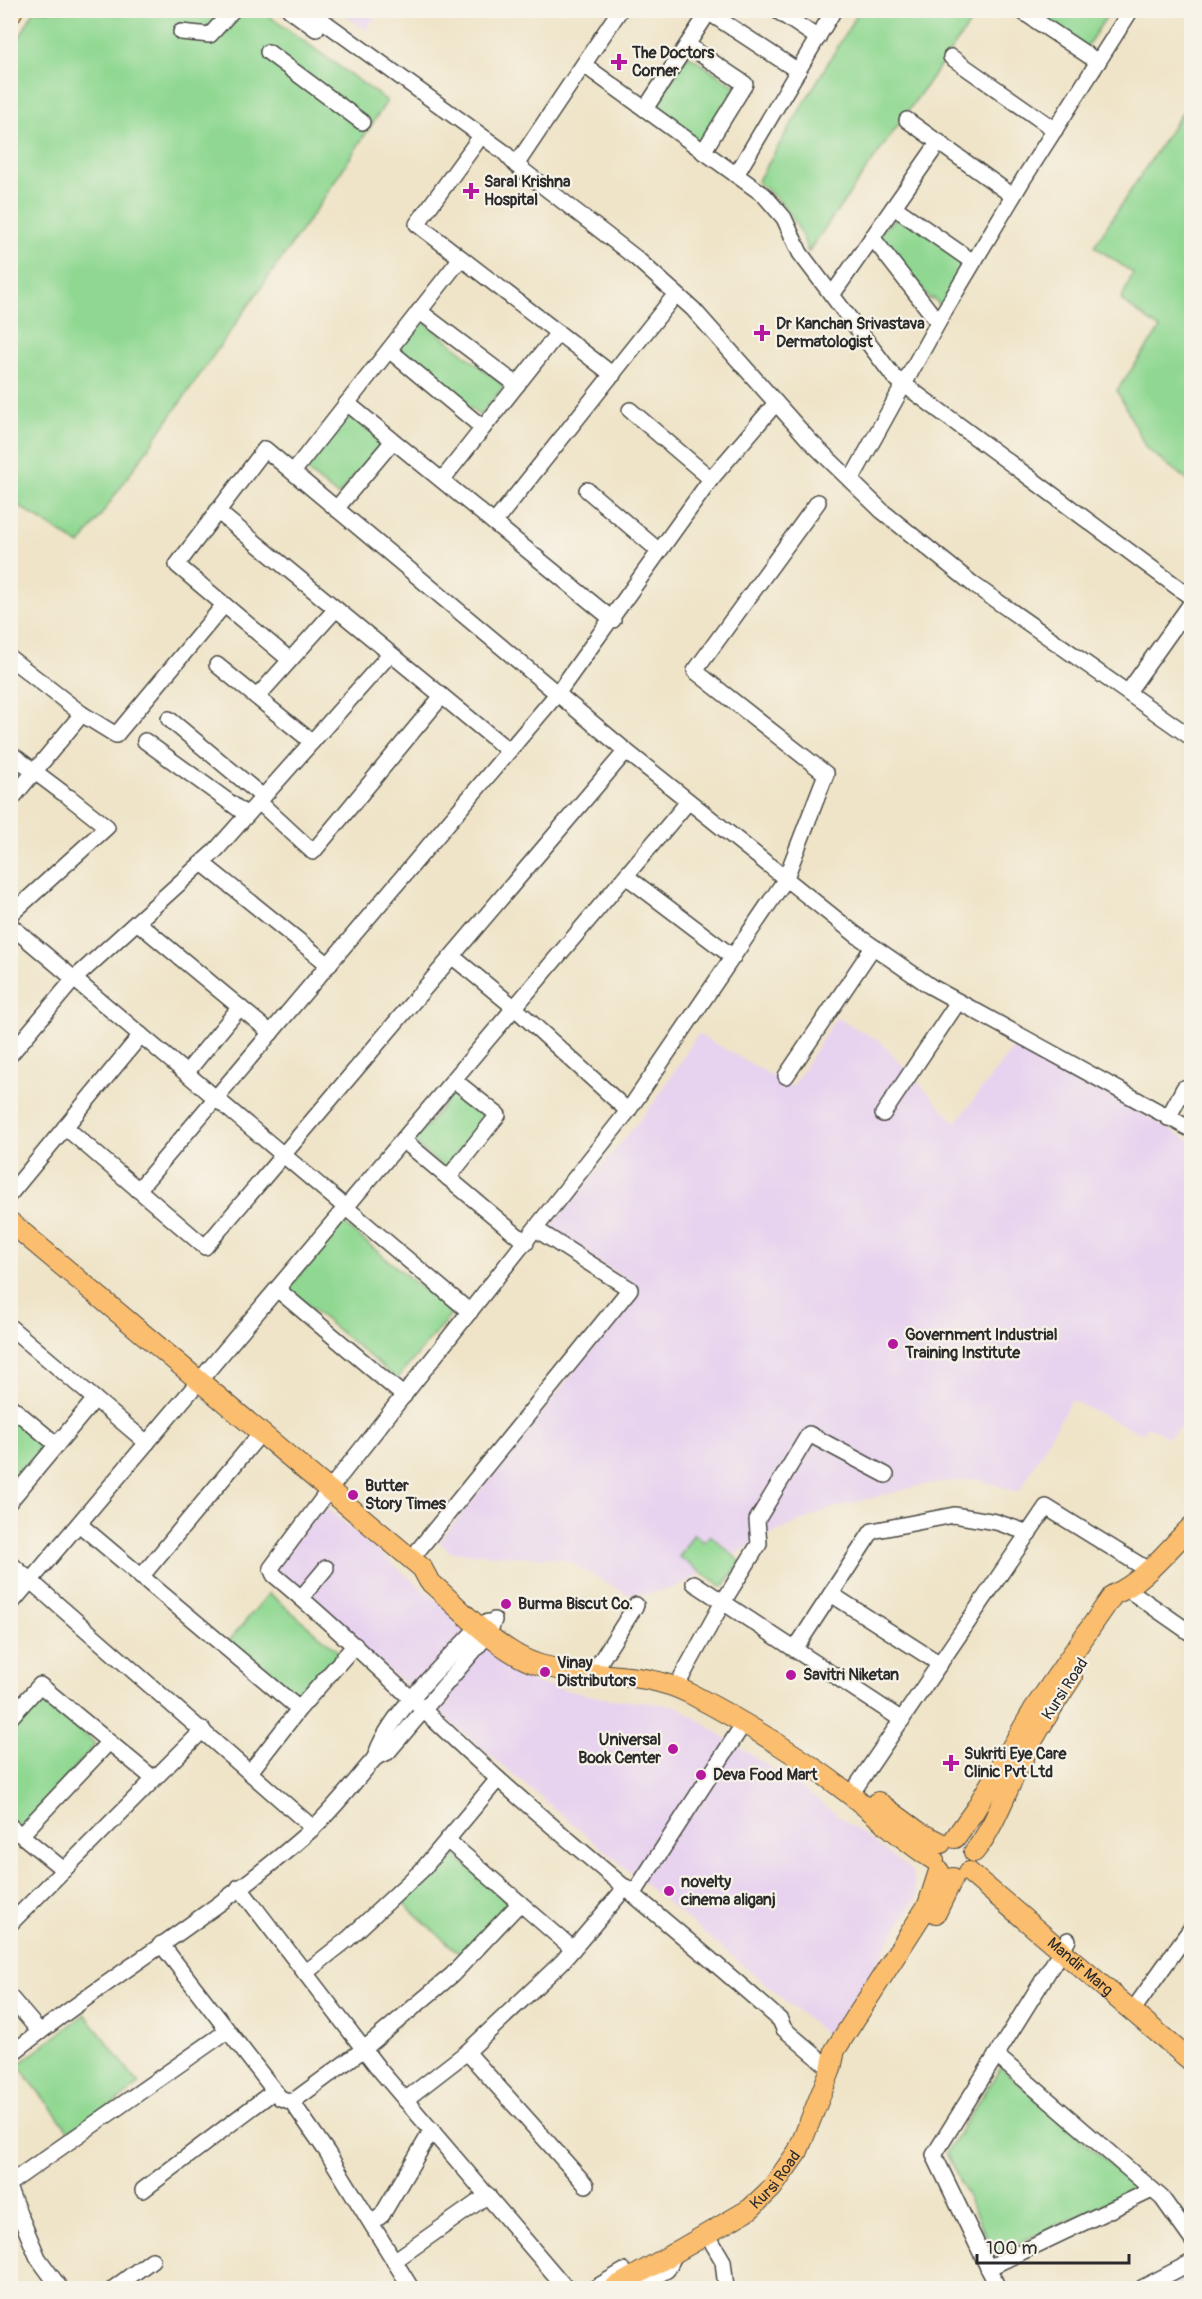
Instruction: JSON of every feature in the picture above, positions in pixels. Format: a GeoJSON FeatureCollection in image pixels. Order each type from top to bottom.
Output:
{"type":"FeatureCollection","features":[{"type":"Feature","properties":{"kind":"main road"},"geometry":{"type":"LineString","coordinates":[[10,15],[13,10]]}},
{"type":"Feature","properties":{"kind":"main road"},"geometry":{"type":"LineString","coordinates":[[10,1222],[417,1563],[437,1572],[516,1656],[562,1670],[640,1676],[679,1683],[744,1723],[851,1795],[913,1848],[955,1859]]}},
{"type":"Feature","properties":{"kind":"main road","name":"Kursi Road"},"geometry":{"type":"LineString","coordinates":[[614,2289],[750,2210],[772,2188],[798,2151],[832,2064],[845,2056],[934,1918],[975,1810],[1034,1709],[1113,1595],[1148,1570],[1191,1526]]}},
{"type":"Feature","properties":{"kind":"main road"},"geometry":{"type":"LineString","coordinates":[[488,1626],[550,1660],[643,1669],[679,1683],[856,1787],[955,1859],[1065,1944],[1136,2006],[1191,2048]]}},
{"type":"Feature","properties":{"kind":"main road"},"geometry":{"type":"LineString","coordinates":[[1136,2006],[1191,2062]]}},
{"type":"Feature","properties":{"kind":"street"},"geometry":{"type":"LineString","coordinates":[[181,32],[210,35],[233,10]]}},
{"type":"Feature","properties":{"kind":"street"},"geometry":{"type":"LineString","coordinates":[[290,10],[500,160],[516,165]]}},
{"type":"Feature","properties":{"kind":"street"},"geometry":{"type":"LineString","coordinates":[[308,10],[504,152],[516,165],[636,258],[676,294],[809,440],[882,511],[974,585],[1191,738]]}},
{"type":"Feature","properties":{"kind":"street"},"geometry":{"type":"LineString","coordinates":[[516,165],[620,10]]}},
{"type":"Feature","properties":{"kind":"street"},"geometry":{"type":"LineString","coordinates":[[776,10],[818,38]]}},
{"type":"Feature","properties":{"kind":"street"},"geometry":{"type":"LineString","coordinates":[[736,175],[834,10]]}},
{"type":"Feature","properties":{"kind":"street"},"geometry":{"type":"LineString","coordinates":[[851,480],[973,262],[1131,10]]}},
{"type":"Feature","properties":{"kind":"street"},"geometry":{"type":"LineString","coordinates":[[645,109],[708,11],[798,71]]}},
{"type":"Feature","properties":{"kind":"street"},"geometry":{"type":"LineString","coordinates":[[1028,13],[1098,62]]}},
{"type":"Feature","properties":{"kind":"street"},"geometry":{"type":"LineString","coordinates":[[687,45],[745,84],[704,152]]}},
{"type":"Feature","properties":{"kind":"street"},"geometry":{"type":"LineString","coordinates":[[268,52],[362,122]]}},
{"type":"Feature","properties":{"kind":"street"},"geometry":{"type":"LineString","coordinates":[[951,57],[1055,130]]}},
{"type":"Feature","properties":{"kind":"street"},"geometry":{"type":"LineString","coordinates":[[584,65],[764,195],[784,218],[800,254],[894,377],[1191,600],[1128,692]]}},
{"type":"Feature","properties":{"kind":"street"},"geometry":{"type":"LineString","coordinates":[[907,120],[1013,196]]}},
{"type":"Feature","properties":{"kind":"street"},"geometry":{"type":"LineString","coordinates":[[832,295],[939,142]]}},
{"type":"Feature","properties":{"kind":"street"},"geometry":{"type":"LineString","coordinates":[[476,143],[417,224],[613,375]]}},
{"type":"Feature","properties":{"kind":"street"},"geometry":{"type":"LineString","coordinates":[[894,207],[973,262]]}},
{"type":"Feature","properties":{"kind":"street"},"geometry":{"type":"LineString","coordinates":[[872,237],[938,322]]}},
{"type":"Feature","properties":{"kind":"street"},"geometry":{"type":"LineString","coordinates":[[293,472],[461,258]]}},
{"type":"Feature","properties":{"kind":"street"},"geometry":{"type":"LineString","coordinates":[[494,523],[676,294]]}},
{"type":"Feature","properties":{"kind":"street"},"geometry":{"type":"LineString","coordinates":[[420,311],[517,385]]}},
{"type":"Feature","properties":{"kind":"street"},"geometry":{"type":"LineString","coordinates":[[442,480],[558,333]]}},
{"type":"Feature","properties":{"kind":"street"},"geometry":{"type":"LineString","coordinates":[[389,350],[483,428]]}},
{"type":"Feature","properties":{"kind":"street"},"geometry":{"type":"LineString","coordinates":[[347,403],[613,620]]}},
{"type":"Feature","properties":{"kind":"street"},"geometry":{"type":"LineString","coordinates":[[138,1190],[557,694],[613,620],[658,550],[711,479],[776,403]]}},
{"type":"Feature","properties":{"kind":"street"},"geometry":{"type":"LineString","coordinates":[[630,410],[711,479]]}},
{"type":"Feature","properties":{"kind":"street"},"geometry":{"type":"LineString","coordinates":[[336,509],[393,441]]}},
{"type":"Feature","properties":{"kind":"street"},"geometry":{"type":"LineString","coordinates":[[290,660],[177,565],[265,449],[688,802],[873,947],[958,1002],[1191,1130]]}},
{"type":"Feature","properties":{"kind":"street"},"geometry":{"type":"LineString","coordinates":[[587,490],[658,550]]}},
{"type":"Feature","properties":{"kind":"street"},"geometry":{"type":"LineString","coordinates":[[818,502],[695,671],[826,774],[785,880],[628,1111],[537,1230],[329,1490],[271,1568],[274,1575],[355,1645],[498,1779],[780,2020],[784,2029],[832,2064]]}},
{"type":"Feature","properties":{"kind":"street"},"geometry":{"type":"LineString","coordinates":[[217,512],[509,751]]}},
{"type":"Feature","properties":{"kind":"street"},"geometry":{"type":"LineString","coordinates":[[10,658],[112,735],[119,734],[224,605]]}},
{"type":"Feature","properties":{"kind":"street"},"geometry":{"type":"LineString","coordinates":[[257,697],[336,609]]}},
{"type":"Feature","properties":{"kind":"street"},"geometry":{"type":"LineString","coordinates":[[10,1054],[74,979],[202,863],[390,654]]}},
{"type":"Feature","properties":{"kind":"street"},"geometry":{"type":"LineString","coordinates":[[217,665],[312,742]]}},
{"type":"Feature","properties":{"kind":"street"},"geometry":{"type":"LineString","coordinates":[[169,718],[261,799],[313,852],[442,696]]}},
{"type":"Feature","properties":{"kind":"street"},"geometry":{"type":"LineString","coordinates":[[10,801],[82,714]]}},
{"type":"Feature","properties":{"kind":"street"},"geometry":{"type":"LineString","coordinates":[[145,741],[247,815]]}},
{"type":"Feature","properties":{"kind":"street"},"geometry":{"type":"LineString","coordinates":[[65,1127],[205,1247],[626,751]]}},
{"type":"Feature","properties":{"kind":"street"},"geometry":{"type":"LineString","coordinates":[[10,753],[107,827],[10,915]]}},
{"type":"Feature","properties":{"kind":"street"},"geometry":{"type":"LineString","coordinates":[[10,1605],[688,802]]}},
{"type":"Feature","properties":{"kind":"street"},"geometry":{"type":"LineString","coordinates":[[202,863],[329,965]]}},
{"type":"Feature","properties":{"kind":"street"},"geometry":{"type":"LineString","coordinates":[[626,876],[733,957]]}},
{"type":"Feature","properties":{"kind":"street"},"geometry":{"type":"LineString","coordinates":[[136,922],[272,1033]]}},
{"type":"Feature","properties":{"kind":"street"},"geometry":{"type":"LineString","coordinates":[[10,925],[470,1312]]}},
{"type":"Feature","properties":{"kind":"street"},"geometry":{"type":"LineString","coordinates":[[786,1076],[873,947]]}},
{"type":"Feature","properties":{"kind":"street"},"geometry":{"type":"LineString","coordinates":[[453,957],[515,1008],[628,1111]]}},
{"type":"Feature","properties":{"kind":"street"},"geometry":{"type":"LineString","coordinates":[[883,1114],[958,1002]]}},
{"type":"Feature","properties":{"kind":"street"},"geometry":{"type":"LineString","coordinates":[[186,1073],[240,1007]]}},
{"type":"Feature","properties":{"kind":"street"},"geometry":{"type":"LineString","coordinates":[[10,1194],[141,1035]]}},
{"type":"Feature","properties":{"kind":"street"},"geometry":{"type":"LineString","coordinates":[[448,1178],[498,1115],[454,1080]]}},
{"type":"Feature","properties":{"kind":"street"},"geometry":{"type":"LineString","coordinates":[[1168,1118],[1184,1088]]}},
{"type":"Feature","properties":{"kind":"street"},"geometry":{"type":"LineString","coordinates":[[403,1140],[526,1243]]}},
{"type":"Feature","properties":{"kind":"street"},"geometry":{"type":"LineString","coordinates":[[417,1563],[630,1289],[537,1230]]}},
{"type":"Feature","properties":{"kind":"street"},"geometry":{"type":"LineString","coordinates":[[277,1289],[404,1396]]}},
{"type":"Feature","properties":{"kind":"street"},"geometry":{"type":"LineString","coordinates":[[10,1327],[147,1443]]}},
{"type":"Feature","properties":{"kind":"street"},"geometry":{"type":"LineString","coordinates":[[10,1501],[95,1399]]}},
{"type":"Feature","properties":{"kind":"street"},"geometry":{"type":"LineString","coordinates":[[10,1406],[57,1445]]}},
{"type":"Feature","properties":{"kind":"street"},"geometry":{"type":"LineString","coordinates":[[141,1577],[261,1433]]}},
{"type":"Feature","properties":{"kind":"street"},"geometry":{"type":"LineString","coordinates":[[679,1683],[723,1602],[759,1544],[757,1520],[809,1434],[886,1475]]}},
{"type":"Feature","properties":{"kind":"street"},"geometry":{"type":"LineString","coordinates":[[856,1787],[1046,1507],[1148,1570]]}},
{"type":"Feature","properties":{"kind":"street"},"geometry":{"type":"LineString","coordinates":[[795,1649],[872,1531],[954,1515],[996,1522],[1029,1533]]}},
{"type":"Feature","properties":{"kind":"street"},"geometry":{"type":"LineString","coordinates":[[79,1524],[299,1709]]}},
{"type":"Feature","properties":{"kind":"street"},"geometry":{"type":"LineString","coordinates":[[10,1563],[313,1828]]}},
{"type":"Feature","properties":{"kind":"street"},"geometry":{"type":"LineString","coordinates":[[301,1598],[327,1568]]}},
{"type":"Feature","properties":{"kind":"street"},"geometry":{"type":"LineString","coordinates":[[694,1584],[902,1720]]}},
{"type":"Feature","properties":{"kind":"street"},"geometry":{"type":"LineString","coordinates":[[1124,1589],[1191,1634]]}},
{"type":"Feature","properties":{"kind":"street"},"geometry":{"type":"LineString","coordinates":[[831,1594],[940,1664]]}},
{"type":"Feature","properties":{"kind":"street"},"geometry":{"type":"LineString","coordinates":[[598,1665],[636,1605]]}},
{"type":"Feature","properties":{"kind":"street"},"geometry":{"type":"LineString","coordinates":[[10,2055],[239,1887],[313,1828],[375,1758],[379,1744],[488,1626]]}},
{"type":"Feature","properties":{"kind":"street"},"geometry":{"type":"LineString","coordinates":[[250,1772],[299,1709],[355,1645]]}},
{"type":"Feature","properties":{"kind":"street"},"geometry":{"type":"LineString","coordinates":[[10,1718],[40,1685],[153,1779]]}},
{"type":"Feature","properties":{"kind":"street"},"geometry":{"type":"LineString","coordinates":[[405,2100],[467,2052],[630,1890],[744,1723]]}},
{"type":"Feature","properties":{"kind":"street"},"geometry":{"type":"LineString","coordinates":[[10,1924],[203,1730]]}},
{"type":"Feature","properties":{"kind":"street"},"geometry":{"type":"LineString","coordinates":[[64,1870],[16,1831],[109,1742]]}},
{"type":"Feature","properties":{"kind":"street"},"geometry":{"type":"LineString","coordinates":[[305,1973],[348,1939],[422,1870],[498,1779]]}},
{"type":"Feature","properties":{"kind":"street"},"geometry":{"type":"LineString","coordinates":[[447,1840],[573,1949]]}},
{"type":"Feature","properties":{"kind":"street"},"geometry":{"type":"LineString","coordinates":[[239,1887],[405,2100],[567,2289]]}},
{"type":"Feature","properties":{"kind":"street"},"geometry":{"type":"LineString","coordinates":[[292,2102],[364,2049],[452,1975],[520,1903]]}},
{"type":"Feature","properties":{"kind":"street"},"geometry":{"type":"LineString","coordinates":[[1136,2006],[1191,1927]]}},
{"type":"Feature","properties":{"kind":"street"},"geometry":{"type":"LineString","coordinates":[[161,1944],[274,2091],[280,2098],[292,2102],[372,2223],[411,2289]]}},
{"type":"Feature","properties":{"kind":"street"},"geometry":{"type":"LineString","coordinates":[[998,2289],[934,2155],[1065,1944]]}},
{"type":"Feature","properties":{"kind":"street"},"geometry":{"type":"LineString","coordinates":[[10,1997],[40,2032]]}},
{"type":"Feature","properties":{"kind":"street"},"geometry":{"type":"LineString","coordinates":[[10,2183],[227,2031]]}},
{"type":"Feature","properties":{"kind":"street"},"geometry":{"type":"LineString","coordinates":[[467,2052],[586,2185]]}},
{"type":"Feature","properties":{"kind":"street"},"geometry":{"type":"LineString","coordinates":[[996,2055],[1162,2199],[1191,2240]]}},
{"type":"Feature","properties":{"kind":"street"},"geometry":{"type":"LineString","coordinates":[[143,2190],[274,2091]]}},
{"type":"Feature","properties":{"kind":"street"},"geometry":{"type":"LineString","coordinates":[[372,2223],[382,2215],[432,2130]]}},
{"type":"Feature","properties":{"kind":"street"},"geometry":{"type":"LineString","coordinates":[[988,2268],[1152,2190]]}},
{"type":"Feature","properties":{"kind":"street"},"geometry":{"type":"LineString","coordinates":[[10,2192],[38,2258],[60,2289]]}},
{"type":"Feature","properties":{"kind":"street"},"geometry":{"type":"LineString","coordinates":[[394,2260],[488,2195]]}},
{"type":"Feature","properties":{"kind":"street"},"geometry":{"type":"LineString","coordinates":[[707,2234],[723,2261],[726,2289]]}},
{"type":"Feature","properties":{"kind":"street"},"geometry":{"type":"LineString","coordinates":[[595,2289],[660,2251],[676,2252],[667,2270],[635,2289]]}},
{"type":"Feature","properties":{"kind":"street"},"geometry":{"type":"LineString","coordinates":[[114,2289],[152,2260]]}},
{"type":"Feature","properties":{"kind":"street"},"geometry":{"type":"LineString","coordinates":[[1142,2289],[1191,2262]]}},
{"type":"Feature","properties":{"kind":"shaded area"},"geometry":{"type":"Polygon","coordinates":[[[339,11],[379,11],[366,30],[339,11]]]}},
{"type":"Feature","properties":{"kind":"shaded area","name":"Government Industrial Training Institute"},"geometry":{"type":"Polygon","coordinates":[[[836,1017],[881,1042],[956,1123],[1016,1044],[1191,1141],[1191,1416],[1169,1438],[1147,1426],[1142,1434],[1071,1400],[1019,1492],[976,1479],[927,1484],[829,1509],[769,1535],[682,1585],[648,1594],[626,1594],[564,1559],[450,1552],[439,1542],[640,1288],[548,1230],[656,1100],[698,1034],[792,1087],[836,1017]]]}},
{"type":"Feature","properties":{"kind":"shaded area"},"geometry":{"type":"Polygon","coordinates":[[[323,1505],[534,1683],[602,1698],[677,1706],[803,1789],[912,1871],[917,1897],[830,2038],[271,1573],[323,1505]]]}},
{"type":"Feature","properties":{"kind":"shaded area"},"geometry":{"type":"Polygon","coordinates":[[[1191,2273],[1191,2288],[1160,2288],[1191,2273]]]}},
{"type":"Feature","properties":{"kind":"green space"},"geometry":{"type":"Polygon","coordinates":[[[34,11],[262,11],[387,101],[320,204],[80,545],[11,501],[10,54],[34,11]]]}},
{"type":"Feature","properties":{"kind":"green space"},"geometry":{"type":"Polygon","coordinates":[[[859,11],[979,11],[808,252],[788,212],[775,196],[757,182],[859,11]]]}},
{"type":"Feature","properties":{"kind":"green space"},"geometry":{"type":"Polygon","coordinates":[[[1046,11],[1110,11],[1086,48],[1041,19],[1046,11]]]}},
{"type":"Feature","properties":{"kind":"green space"},"geometry":{"type":"Polygon","coordinates":[[[688,55],[738,88],[701,143],[652,110],[688,55]]]}},
{"type":"Feature","properties":{"kind":"green space"},"geometry":{"type":"Polygon","coordinates":[[[1191,99],[1191,483],[1146,448],[1117,390],[1160,329],[1121,300],[1133,273],[1094,246],[1191,99]]]}},
{"type":"Feature","properties":{"kind":"green space"},"geometry":{"type":"Polygon","coordinates":[[[903,214],[973,262],[945,310],[933,298],[931,300],[919,284],[872,237],[903,214]]]}},
{"type":"Feature","properties":{"kind":"green space"},"geometry":{"type":"Polygon","coordinates":[[[421,319],[504,386],[480,416],[397,349],[421,319]]]}},
{"type":"Feature","properties":{"kind":"green space"},"geometry":{"type":"Polygon","coordinates":[[[349,414],[383,441],[338,496],[304,469],[349,414]]]}},
{"type":"Feature","properties":{"kind":"green space"},"geometry":{"type":"Polygon","coordinates":[[[10,761],[25,773],[10,792],[10,761]]]}},
{"type":"Feature","properties":{"kind":"green space"},"geometry":{"type":"Polygon","coordinates":[[[456,1090],[488,1116],[444,1168],[413,1142],[456,1090]]]}},
{"type":"Feature","properties":{"kind":"green space"},"geometry":{"type":"Polygon","coordinates":[[[343,1223],[452,1313],[397,1379],[288,1289],[343,1223]]]}},
{"type":"Feature","properties":{"kind":"green space"},"geometry":{"type":"Polygon","coordinates":[[[11,1414],[48,1446],[11,1491],[11,1414]]]}},
{"type":"Feature","properties":{"kind":"green space"},"geometry":{"type":"Polygon","coordinates":[[[694,1534],[704,1542],[710,1535],[741,1562],[723,1587],[679,1557],[694,1534]]]}},
{"type":"Feature","properties":{"kind":"green space"},"geometry":{"type":"Polygon","coordinates":[[[269,1593],[343,1655],[301,1705],[227,1643],[269,1593]]]}},
{"type":"Feature","properties":{"kind":"green space"},"geometry":{"type":"Polygon","coordinates":[[[41,1696],[96,1744],[21,1828],[11,1818],[11,1730],[41,1696]]]}},
{"type":"Feature","properties":{"kind":"green space"},"geometry":{"type":"Polygon","coordinates":[[[449,1850],[511,1905],[463,1957],[401,1901],[449,1850]]]}},
{"type":"Feature","properties":{"kind":"green space"},"geometry":{"type":"Polygon","coordinates":[[[85,2014],[139,2084],[72,2135],[18,2065],[85,2014]]]}},
{"type":"Feature","properties":{"kind":"green space"},"geometry":{"type":"Polygon","coordinates":[[[1001,2067],[1137,2189],[995,2254],[946,2153],[1001,2067]]]}},
{"type":"Feature","properties":{"kind":"place","name":"The Doctors Corner"},"geometry":{"type":"Point","coordinates":[619,62]}},
{"type":"Feature","properties":{"kind":"place","name":"Saral Krishna Hospital"},"geometry":{"type":"Point","coordinates":[471,191]}},
{"type":"Feature","properties":{"kind":"place","name":"Dr Kanchan Srivastava Dermatologist"},"geometry":{"type":"Point","coordinates":[762,333]}},
{"type":"Feature","properties":{"kind":"place","name":"Government Industrial Training Institute"},"geometry":{"type":"Point","coordinates":[893,1344]}},
{"type":"Feature","properties":{"kind":"place","name":"Butter Story Times"},"geometry":{"type":"Point","coordinates":[353,1495]}},
{"type":"Feature","properties":{"kind":"place","name":"Burma Biscut Co."},"geometry":{"type":"Point","coordinates":[506,1604]}},
{"type":"Feature","properties":{"kind":"place","name":"Vinay Distributors"},"geometry":{"type":"Point","coordinates":[545,1672]}},
{"type":"Feature","properties":{"kind":"place","name":"Savitri Niketan"},"geometry":{"type":"Point","coordinates":[791,1675]}},
{"type":"Feature","properties":{"kind":"place","name":"Universal Book Center"},"geometry":{"type":"Point","coordinates":[673,1749]}},
{"type":"Feature","properties":{"kind":"place","name":"Sukriti Eye Care Clinic Pvt Ltd"},"geometry":{"type":"Point","coordinates":[951,1763]}},
{"type":"Feature","properties":{"kind":"place","name":"Deva Food Mart"},"geometry":{"type":"Point","coordinates":[701,1775]}},
{"type":"Feature","properties":{"kind":"place","name":"novelty cinema aliganj"},"geometry":{"type":"Point","coordinates":[669,1891]}}]}
